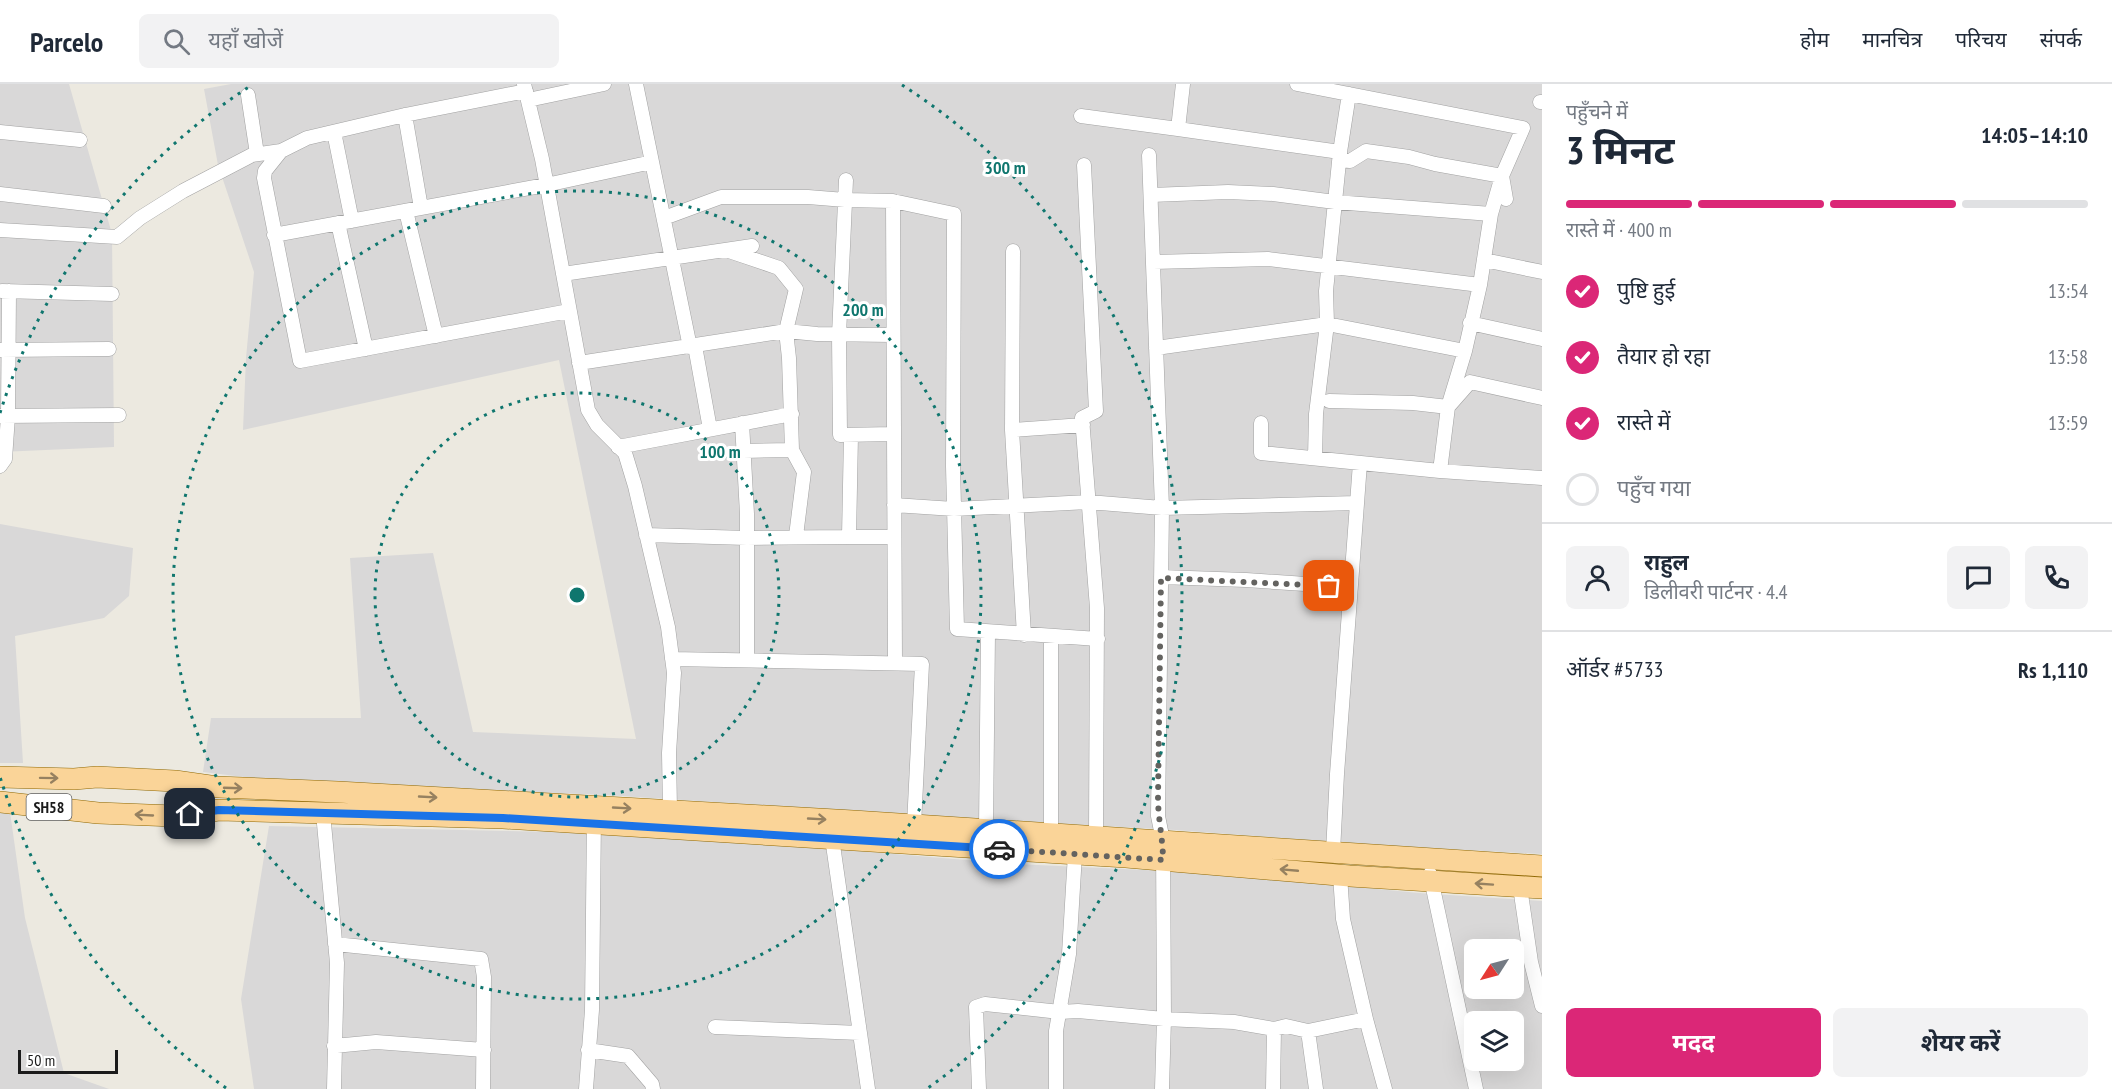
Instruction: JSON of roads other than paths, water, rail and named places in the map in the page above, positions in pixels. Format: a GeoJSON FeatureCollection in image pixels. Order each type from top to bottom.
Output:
{"type":"FeatureCollection","features":[{"type":"Feature","properties":{"kind":"main road","name":"SH58"},"geometry":{"type":"LineString","coordinates":[[0,777],[74,779],[97,777],[175,781],[217,787],[594,815],[832,838],[1076,854],[1163,850],[1334,852],[1542,866]]}},
{"type":"Feature","properties":{"kind":"main road","name":"SH58"},"geometry":{"type":"LineString","coordinates":[[0,802],[98,813],[174,816],[219,810],[503,818],[670,810],[1096,836],[1163,850],[1340,875],[1542,888]]}},
{"type":"Feature","properties":{"kind":"street"},"geometry":{"type":"LineString","coordinates":[[0,230],[117,237],[140,218],[183,191],[257,154],[280,151],[307,138],[405,115],[526,92],[604,84]]}},
{"type":"Feature","properties":{"kind":"street"},"geometry":{"type":"LineString","coordinates":[[636,84],[710,429]]}},
{"type":"Feature","properties":{"kind":"street"},"geometry":{"type":"LineString","coordinates":[[1178,129],[1183,84]]}},
{"type":"Feature","properties":{"kind":"street"},"geometry":{"type":"LineString","coordinates":[[1297,84],[1357,91],[1523,128],[1502,176],[1491,214],[1480,285],[1448,407],[1440,471]]}},
{"type":"Feature","properties":{"kind":"street"},"geometry":{"type":"LineString","coordinates":[[1315,458],[1316,414],[1327,324],[1326,291],[1340,152],[1357,91]]}},
{"type":"Feature","properties":{"kind":"street"},"geometry":{"type":"LineString","coordinates":[[526,92],[546,185],[588,410],[597,426],[625,453],[668,627],[674,673],[669,753],[670,810]]}},
{"type":"Feature","properties":{"kind":"street"},"geometry":{"type":"LineString","coordinates":[[248,95],[257,154]]}},
{"type":"Feature","properties":{"kind":"street"},"geometry":{"type":"LineString","coordinates":[[405,115],[421,208]]}},
{"type":"Feature","properties":{"kind":"street"},"geometry":{"type":"LineString","coordinates":[[1081,116],[1340,152]]}},
{"type":"Feature","properties":{"kind":"street"},"geometry":{"type":"LineString","coordinates":[[0,132],[80,140]]}},
{"type":"Feature","properties":{"kind":"street"},"geometry":{"type":"LineString","coordinates":[[334,132],[352,221]]}},
{"type":"Feature","properties":{"kind":"street"},"geometry":{"type":"LineString","coordinates":[[280,151],[265,171],[264,178],[300,362],[569,311]]}},
{"type":"Feature","properties":{"kind":"street"},"geometry":{"type":"LineString","coordinates":[[1340,152],[1340,160],[1350,161],[1366,151],[1409,157],[1502,176]]}},
{"type":"Feature","properties":{"kind":"street"},"geometry":{"type":"LineString","coordinates":[[1149,155],[1162,508],[1158,806],[1163,850],[1162,1089]]}},
{"type":"Feature","properties":{"kind":"street"},"geometry":{"type":"LineString","coordinates":[[274,235],[546,185],[652,162]]}},
{"type":"Feature","properties":{"kind":"street"},"geometry":{"type":"LineString","coordinates":[[1083,165],[1096,411],[1082,418],[1097,608],[1096,836]]}},
{"type":"Feature","properties":{"kind":"street"},"geometry":{"type":"LineString","coordinates":[[1502,176],[1506,198]]}},
{"type":"Feature","properties":{"kind":"street"},"geometry":{"type":"LineString","coordinates":[[846,180],[839,335],[840,435],[894,434]]}},
{"type":"Feature","properties":{"kind":"street"},"geometry":{"type":"LineString","coordinates":[[1151,195],[1228,192],[1273,194],[1335,202],[1491,214]]}},
{"type":"Feature","properties":{"kind":"street"},"geometry":{"type":"LineString","coordinates":[[0,194],[104,206]]}},
{"type":"Feature","properties":{"kind":"street"},"geometry":{"type":"LineString","coordinates":[[664,218],[722,197],[808,197],[893,201],[954,214],[954,509],[957,629],[1098,639]]}},
{"type":"Feature","properties":{"kind":"street"},"geometry":{"type":"LineString","coordinates":[[893,201],[896,663]]}},
{"type":"Feature","properties":{"kind":"street"},"geometry":{"type":"LineString","coordinates":[[406,211],[436,336]]}},
{"type":"Feature","properties":{"kind":"street"},"geometry":{"type":"LineString","coordinates":[[338,223],[366,349]]}},
{"type":"Feature","properties":{"kind":"street"},"geometry":{"type":"LineString","coordinates":[[563,274],[752,246]]}},
{"type":"Feature","properties":{"kind":"street"},"geometry":{"type":"LineString","coordinates":[[726,249],[779,268],[796,289],[786,331],[792,414],[792,450],[804,472],[796,536]]}},
{"type":"Feature","properties":{"kind":"street"},"geometry":{"type":"LineString","coordinates":[[1013,251],[1011,430],[1024,635]]}},
{"type":"Feature","properties":{"kind":"street"},"geometry":{"type":"LineString","coordinates":[[1153,262],[1268,259],[1480,285]]}},
{"type":"Feature","properties":{"kind":"street"},"geometry":{"type":"LineString","coordinates":[[1484,260],[1542,272]]}},
{"type":"Feature","properties":{"kind":"street"},"geometry":{"type":"LineString","coordinates":[[0,465],[5,459],[5,291],[112,294]]}},
{"type":"Feature","properties":{"kind":"street"},"geometry":{"type":"LineString","coordinates":[[1470,323],[1542,339]]}},
{"type":"Feature","properties":{"kind":"street"},"geometry":{"type":"LineString","coordinates":[[1156,348],[1327,324],[1464,351]]}},
{"type":"Feature","properties":{"kind":"street"},"geometry":{"type":"LineString","coordinates":[[579,363],[786,331],[839,335],[893,335]]}},
{"type":"Feature","properties":{"kind":"street"},"geometry":{"type":"LineString","coordinates":[[5,350],[109,349]]}},
{"type":"Feature","properties":{"kind":"street"},"geometry":{"type":"LineString","coordinates":[[1448,407],[1470,382],[1542,398]]}},
{"type":"Feature","properties":{"kind":"street"},"geometry":{"type":"LineString","coordinates":[[1329,400],[1413,403],[1448,407]]}},
{"type":"Feature","properties":{"kind":"street"},"geometry":{"type":"LineString","coordinates":[[618,447],[792,414]]}},
{"type":"Feature","properties":{"kind":"street"},"geometry":{"type":"LineString","coordinates":[[4,416],[119,415]]}},
{"type":"Feature","properties":{"kind":"street"},"geometry":{"type":"LineString","coordinates":[[742,423],[747,538],[747,660]]}},
{"type":"Feature","properties":{"kind":"street"},"geometry":{"type":"LineString","coordinates":[[1261,423],[1261,453],[1440,471],[1542,478]]}},
{"type":"Feature","properties":{"kind":"street"},"geometry":{"type":"LineString","coordinates":[[1011,430],[1083,425]]}},
{"type":"Feature","properties":{"kind":"street"},"geometry":{"type":"LineString","coordinates":[[849,537],[851,435]]}},
{"type":"Feature","properties":{"kind":"street"},"geometry":{"type":"LineString","coordinates":[[743,451],[792,450]]}},
{"type":"Feature","properties":{"kind":"street"},"geometry":{"type":"LineString","coordinates":[[1334,852],[1360,463]]}},
{"type":"Feature","properties":{"kind":"street"},"geometry":{"type":"LineString","coordinates":[[894,505],[954,509],[1088,502],[1162,508],[1357,503]]}},
{"type":"Feature","properties":{"kind":"street"},"geometry":{"type":"LineString","coordinates":[[646,536],[894,537]]}},
{"type":"Feature","properties":{"kind":"street"},"geometry":{"type":"LineString","coordinates":[[1161,578],[1246,580],[1350,587]]}},
{"type":"Feature","properties":{"kind":"street"},"geometry":{"type":"LineString","coordinates":[[986,829],[988,632]]}},
{"type":"Feature","properties":{"kind":"street"},"geometry":{"type":"LineString","coordinates":[[1051,636],[1051,833]]}},
{"type":"Feature","properties":{"kind":"street"},"geometry":{"type":"LineString","coordinates":[[672,659],[922,664],[914,825]]}},
{"type":"Feature","properties":{"kind":"street"},"geometry":{"type":"LineString","coordinates":[[323,813],[337,963],[334,1089]]}},
{"type":"Feature","properties":{"kind":"street"},"geometry":{"type":"LineString","coordinates":[[586,1089],[592,1010],[594,815]]}},
{"type":"Feature","properties":{"kind":"street"},"geometry":{"type":"LineString","coordinates":[[832,838],[868,1089]]}},
{"type":"Feature","properties":{"kind":"street"},"geometry":{"type":"LineString","coordinates":[[1056,1089],[1056,1031],[1069,954],[1076,854]]}},
{"type":"Feature","properties":{"kind":"street"},"geometry":{"type":"LineString","coordinates":[[1430,859],[1430,881],[1476,1089]]}},
{"type":"Feature","properties":{"kind":"street"},"geometry":{"type":"LineString","coordinates":[[1340,875],[1343,919],[1385,1089]]}},
{"type":"Feature","properties":{"kind":"street"},"geometry":{"type":"LineString","coordinates":[[1520,887],[1531,962],[1542,1006]]}},
{"type":"Feature","properties":{"kind":"street"},"geometry":{"type":"LineString","coordinates":[[335,944],[481,959],[484,977],[483,1089]]}},
{"type":"Feature","properties":{"kind":"street"},"geometry":{"type":"LineString","coordinates":[[979,1089],[976,1007],[985,1004],[1060,1012],[1078,1011],[1164,1019],[1234,1022],[1274,1029],[1286,1026],[1308,1031],[1366,1019]]}},
{"type":"Feature","properties":{"kind":"street"},"geometry":{"type":"LineString","coordinates":[[715,1027],[860,1033]]}},
{"type":"Feature","properties":{"kind":"street"},"geometry":{"type":"LineString","coordinates":[[1273,1089],[1274,1029]]}},
{"type":"Feature","properties":{"kind":"street"},"geometry":{"type":"LineString","coordinates":[[1308,1031],[1316,1089]]}},
{"type":"Feature","properties":{"kind":"street"},"geometry":{"type":"LineString","coordinates":[[334,1046],[376,1042],[484,1050]]}},
{"type":"Feature","properties":{"kind":"street"},"geometry":{"type":"LineString","coordinates":[[588,1050],[628,1056],[652,1084],[653,1089]]}}]}
